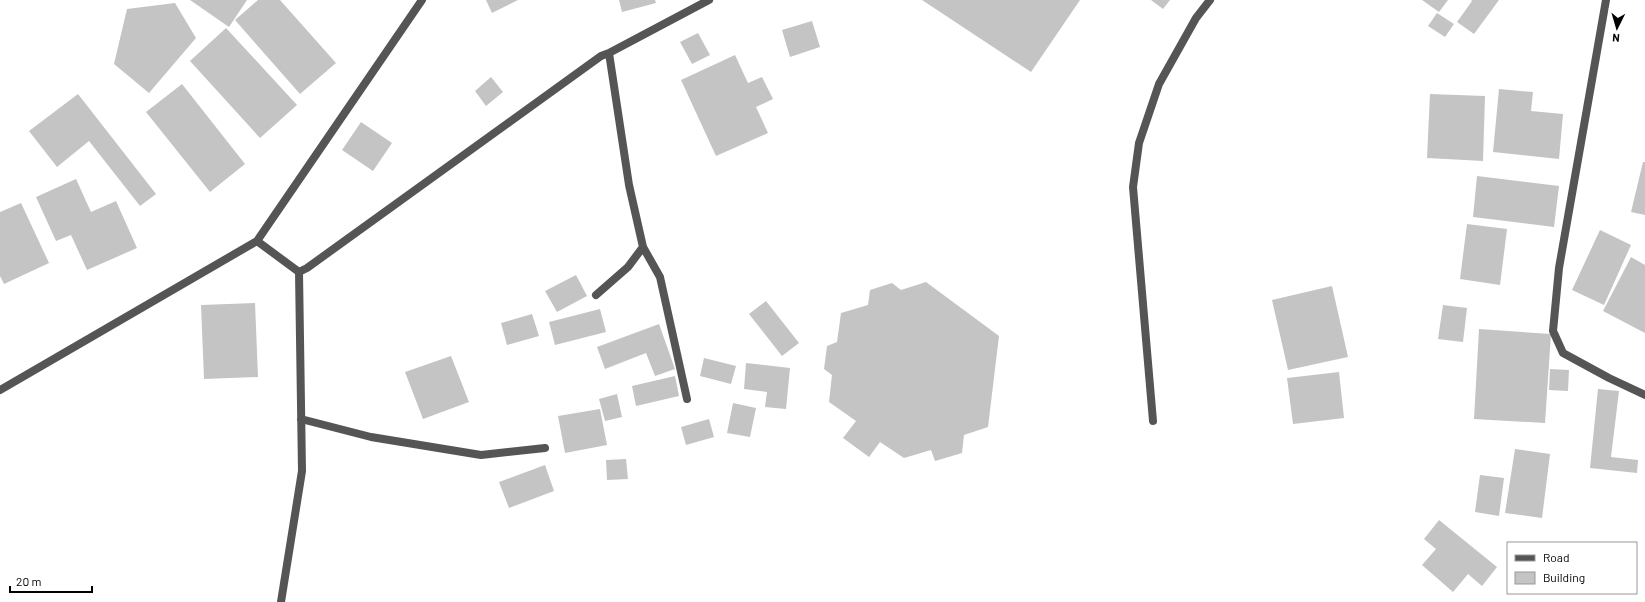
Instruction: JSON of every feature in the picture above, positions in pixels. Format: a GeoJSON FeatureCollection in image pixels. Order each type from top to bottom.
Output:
{"type":"FeatureCollection","features":[{"type":"Feature","properties":{"kind":"street"},"geometry":{"type":"LineString","coordinates":[[0,390],[257,241],[422,0]]}},
{"type":"Feature","properties":{"kind":"street"},"geometry":{"type":"LineString","coordinates":[[299,272],[307,268],[601,56],[610,53],[710,0]]}},
{"type":"Feature","properties":{"kind":"street"},"geometry":{"type":"LineString","coordinates":[[1153,421],[1133,187],[1139,143],[1159,84],[1196,18],[1210,0]]}},
{"type":"Feature","properties":{"kind":"street"},"geometry":{"type":"LineString","coordinates":[[1606,0],[1559,268],[1553,331],[1563,353],[1609,378],[1645,395]]}},
{"type":"Feature","properties":{"kind":"street"},"geometry":{"type":"LineString","coordinates":[[610,53],[629,185],[643,247],[660,277],[687,399]]}},
{"type":"Feature","properties":{"kind":"street"},"geometry":{"type":"LineString","coordinates":[[257,241],[299,272]]}},
{"type":"Feature","properties":{"kind":"street"},"geometry":{"type":"LineString","coordinates":[[596,295],[628,267],[643,247]]}},
{"type":"Feature","properties":{"kind":"street"},"geometry":{"type":"LineString","coordinates":[[281,602],[302,471],[299,272]]}},
{"type":"Feature","properties":{"kind":"street"},"geometry":{"type":"LineString","coordinates":[[301,418],[371,437],[481,455],[545,448]]}},
{"type":"Feature","properties":{"kind":"building"},"geometry":{"type":"Polygon","coordinates":[[[190,0],[247,0],[229,27],[190,0]]]}},
{"type":"Feature","properties":{"kind":"building"},"geometry":{"type":"Polygon","coordinates":[[[258,0],[280,0],[336,63],[300,94],[235,20],[258,0]]]}},
{"type":"Feature","properties":{"kind":"building"},"geometry":{"type":"Polygon","coordinates":[[[486,0],[518,0],[492,13],[486,0]]]}},
{"type":"Feature","properties":{"kind":"building"},"geometry":{"type":"Polygon","coordinates":[[[619,0],[655,0],[656,3],[622,12],[619,0]]]}},
{"type":"Feature","properties":{"kind":"building"},"geometry":{"type":"Polygon","coordinates":[[[922,0],[1080,0],[1031,72],[922,0]]]}},
{"type":"Feature","properties":{"kind":"building"},"geometry":{"type":"Polygon","coordinates":[[[1151,0],[1170,0],[1163,9],[1151,0]]]}},
{"type":"Feature","properties":{"kind":"building"},"geometry":{"type":"Polygon","coordinates":[[[1422,0],[1448,0],[1439,12],[1422,0]]]}},
{"type":"Feature","properties":{"kind":"building"},"geometry":{"type":"Polygon","coordinates":[[[1471,0],[1499,0],[1474,34],[1457,22],[1472,1],[1471,0]]]}},
{"type":"Feature","properties":{"kind":"building"},"geometry":{"type":"Polygon","coordinates":[[[175,3],[196,38],[149,93],[114,64],[127,9],[175,3]]]}},
{"type":"Feature","properties":{"kind":"building"},"geometry":{"type":"Polygon","coordinates":[[[1437,13],[1454,24],[1445,37],[1428,26],[1437,13]]]}},
{"type":"Feature","properties":{"kind":"building"},"geometry":{"type":"Polygon","coordinates":[[[812,21],[820,47],[790,57],[782,30],[812,21]]]}},
{"type":"Feature","properties":{"kind":"building"},"geometry":{"type":"Polygon","coordinates":[[[226,28],[297,105],[260,138],[190,61],[226,28]]]}},
{"type":"Feature","properties":{"kind":"building"},"geometry":{"type":"Polygon","coordinates":[[[698,33],[710,55],[692,64],[680,42],[698,33]]]}},
{"type":"Feature","properties":{"kind":"building"},"geometry":{"type":"Polygon","coordinates":[[[735,55],[748,83],[762,77],[773,99],[756,107],[768,133],[716,156],[681,80],[735,55]]]}},
{"type":"Feature","properties":{"kind":"building"},"geometry":{"type":"Polygon","coordinates":[[[491,77],[503,92],[486,106],[475,91],[491,77]]]}},
{"type":"Feature","properties":{"kind":"building"},"geometry":{"type":"Polygon","coordinates":[[[182,84],[245,164],[210,192],[146,112],[182,84]]]}},
{"type":"Feature","properties":{"kind":"building"},"geometry":{"type":"Polygon","coordinates":[[[1499,89],[1533,92],[1531,111],[1563,114],[1559,159],[1493,152],[1499,89]]]}},
{"type":"Feature","properties":{"kind":"building"},"geometry":{"type":"Polygon","coordinates":[[[78,94],[156,194],[140,206],[89,141],[57,167],[29,131],[78,94]]]}},
{"type":"Feature","properties":{"kind":"building"},"geometry":{"type":"Polygon","coordinates":[[[1430,94],[1485,96],[1483,161],[1427,158],[1430,94]]]}},
{"type":"Feature","properties":{"kind":"building"},"geometry":{"type":"Polygon","coordinates":[[[361,122],[392,143],[373,171],[342,150],[361,122]]]}},
{"type":"Feature","properties":{"kind":"building"},"geometry":{"type":"Polygon","coordinates":[[[1643,162],[1645,162],[1645,215],[1631,212],[1643,162]]]}},
{"type":"Feature","properties":{"kind":"building"},"geometry":{"type":"Polygon","coordinates":[[[1477,176],[1559,186],[1554,227],[1473,217],[1477,176]]]}},
{"type":"Feature","properties":{"kind":"building"},"geometry":{"type":"Polygon","coordinates":[[[76,179],[91,212],[116,201],[137,248],[87,270],[71,235],[56,241],[36,197],[76,179]]]}},
{"type":"Feature","properties":{"kind":"building"},"geometry":{"type":"Polygon","coordinates":[[[21,203],[49,263],[4,284],[0,276],[0,212],[21,203]]]}},
{"type":"Feature","properties":{"kind":"building"},"geometry":{"type":"Polygon","coordinates":[[[1467,224],[1507,229],[1500,285],[1460,279],[1467,224]]]}},
{"type":"Feature","properties":{"kind":"building"},"geometry":{"type":"Polygon","coordinates":[[[1600,230],[1631,245],[1604,305],[1572,290],[1600,230]]]}},
{"type":"Feature","properties":{"kind":"building"},"geometry":{"type":"Polygon","coordinates":[[[1631,257],[1645,265],[1645,333],[1603,311],[1631,257]]]}},
{"type":"Feature","properties":{"kind":"building"},"geometry":{"type":"Polygon","coordinates":[[[576,275],[587,296],[557,312],[545,291],[576,275]]]}},
{"type":"Feature","properties":{"kind":"building"},"geometry":{"type":"Polygon","coordinates":[[[926,282],[999,336],[988,427],[964,435],[962,453],[935,461],[931,450],[904,458],[880,442],[869,457],[843,438],[856,421],[829,402],[832,375],[824,369],[827,346],[837,342],[841,313],[868,305],[870,290],[892,283],[901,290],[926,282]]]}},
{"type":"Feature","properties":{"kind":"building"},"geometry":{"type":"Polygon","coordinates":[[[1332,286],[1348,357],[1288,370],[1272,300],[1332,286]]]}},
{"type":"Feature","properties":{"kind":"building"},"geometry":{"type":"Polygon","coordinates":[[[766,301],[799,343],[782,356],[749,314],[766,301]]]}},
{"type":"Feature","properties":{"kind":"building"},"geometry":{"type":"Polygon","coordinates":[[[255,303],[258,377],[204,379],[201,305],[255,303]]]}},
{"type":"Feature","properties":{"kind":"building"},"geometry":{"type":"Polygon","coordinates":[[[1443,305],[1467,308],[1463,342],[1438,339],[1443,305]]]}},
{"type":"Feature","properties":{"kind":"building"},"geometry":{"type":"Polygon","coordinates":[[[600,309],[606,332],[555,345],[549,322],[600,309]]]}},
{"type":"Feature","properties":{"kind":"building"},"geometry":{"type":"Polygon","coordinates":[[[532,314],[539,336],[507,345],[501,323],[532,314]]]}},
{"type":"Feature","properties":{"kind":"building"},"geometry":{"type":"Polygon","coordinates":[[[659,324],[675,369],[655,376],[646,353],[605,369],[597,347],[659,324]]]}},
{"type":"Feature","properties":{"kind":"building"},"geometry":{"type":"Polygon","coordinates":[[[1479,329],[1551,334],[1545,423],[1474,419],[1479,329]]]}},
{"type":"Feature","properties":{"kind":"building"},"geometry":{"type":"Polygon","coordinates":[[[451,356],[469,402],[423,419],[405,372],[451,356]]]}},
{"type":"Feature","properties":{"kind":"building"},"geometry":{"type":"Polygon","coordinates":[[[704,358],[736,366],[731,384],[700,376],[704,358]]]}},
{"type":"Feature","properties":{"kind":"building"},"geometry":{"type":"Polygon","coordinates":[[[746,363],[790,368],[786,409],[765,407],[767,392],[744,389],[746,363]]]}},
{"type":"Feature","properties":{"kind":"building"},"geometry":{"type":"Polygon","coordinates":[[[1550,369],[1569,370],[1568,391],[1549,390],[1550,369]]]}},
{"type":"Feature","properties":{"kind":"building"},"geometry":{"type":"Polygon","coordinates":[[[1339,372],[1344,418],[1293,424],[1287,378],[1339,372]]]}},
{"type":"Feature","properties":{"kind":"building"},"geometry":{"type":"Polygon","coordinates":[[[675,376],[679,396],[636,406],[632,386],[675,376]]]}},
{"type":"Feature","properties":{"kind":"building"},"geometry":{"type":"Polygon","coordinates":[[[1598,389],[1619,391],[1611,457],[1638,460],[1637,473],[1590,468],[1598,389]]]}},
{"type":"Feature","properties":{"kind":"building"},"geometry":{"type":"Polygon","coordinates":[[[617,394],[622,417],[605,421],[599,399],[617,394]]]}},
{"type":"Feature","properties":{"kind":"building"},"geometry":{"type":"Polygon","coordinates":[[[733,403],[756,408],[750,437],[727,433],[733,403]]]}},
{"type":"Feature","properties":{"kind":"building"},"geometry":{"type":"Polygon","coordinates":[[[600,409],[607,445],[565,453],[558,416],[600,409]]]}},
{"type":"Feature","properties":{"kind":"building"},"geometry":{"type":"Polygon","coordinates":[[[709,419],[714,437],[686,445],[681,427],[709,419]]]}},
{"type":"Feature","properties":{"kind":"building"},"geometry":{"type":"Polygon","coordinates":[[[1515,449],[1550,454],[1542,518],[1505,513],[1515,449]]]}},
{"type":"Feature","properties":{"kind":"building"},"geometry":{"type":"Polygon","coordinates":[[[626,459],[628,479],[607,480],[606,460],[626,459]]]}},
{"type":"Feature","properties":{"kind":"building"},"geometry":{"type":"Polygon","coordinates":[[[545,465],[554,491],[509,508],[499,482],[545,465]]]}},
{"type":"Feature","properties":{"kind":"building"},"geometry":{"type":"Polygon","coordinates":[[[1480,475],[1504,478],[1499,516],[1475,512],[1480,475]]]}},
{"type":"Feature","properties":{"kind":"building"},"geometry":{"type":"Polygon","coordinates":[[[1439,520],[1497,567],[1482,586],[1468,574],[1453,592],[1422,565],[1436,549],[1424,539],[1439,520]]]}}]}
